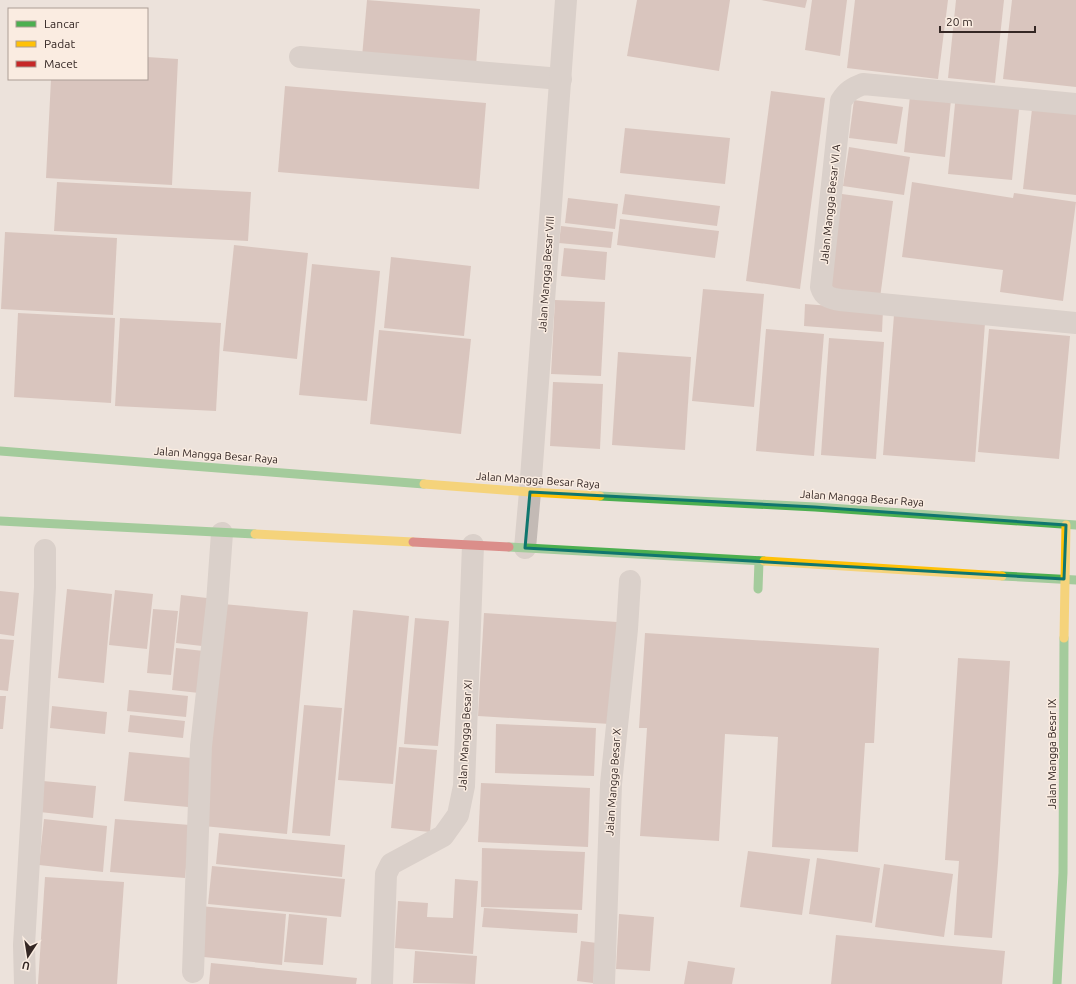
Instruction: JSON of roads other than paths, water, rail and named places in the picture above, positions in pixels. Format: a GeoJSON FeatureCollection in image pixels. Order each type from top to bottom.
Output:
{"type":"FeatureCollection","features":[{"type":"Feature","properties":{"kind":"main road","name":"Jalan Mangga Besar Raya"},"geometry":{"type":"LineString","coordinates":[[0,450],[530,492],[815,507],[1076,525]]}},
{"type":"Feature","properties":{"kind":"main road"},"geometry":{"type":"LineString","coordinates":[[0,521],[473,545],[1076,580]]}},
{"type":"Feature","properties":{"kind":"main road","name":"Jalan Mangga Besar IX"},"geometry":{"type":"LineString","coordinates":[[1056,984],[1063,873],[1064,579],[1066,525]]}},
{"type":"Feature","properties":{"kind":"main road"},"geometry":{"type":"LineString","coordinates":[[758,589],[759,561]]}},
{"type":"Feature","properties":{"kind":"street","name":"Jalan Mangga Besar VIII"},"geometry":{"type":"LineString","coordinates":[[525,548],[566,0]]}},
{"type":"Feature","properties":{"kind":"street"},"geometry":{"type":"LineString","coordinates":[[300,57],[560,79]]}},
{"type":"Feature","properties":{"kind":"street","name":"Jalan Mangga Besar VI A"},"geometry":{"type":"LineString","coordinates":[[1076,104],[863,84],[850,89],[841,101],[821,287],[823,293],[827,297],[840,300],[1076,323]]}},
{"type":"Feature","properties":{"kind":"street"},"geometry":{"type":"LineString","coordinates":[[193,972],[201,746],[217,603],[222,532]]}},
{"type":"Feature","properties":{"kind":"street","name":"Jalan Mangga Besar XI"},"geometry":{"type":"LineString","coordinates":[[382,984],[386,874],[391,864],[443,836],[458,816],[464,786],[473,545]]}},
{"type":"Feature","properties":{"kind":"street"},"geometry":{"type":"LineString","coordinates":[[25,984],[24,945],[45,587],[45,550]]}},
{"type":"Feature","properties":{"kind":"street","name":"Jalan Mangga Besar X"},"geometry":{"type":"LineString","coordinates":[[604,984],[611,784],[627,629],[630,581]]}}]}
